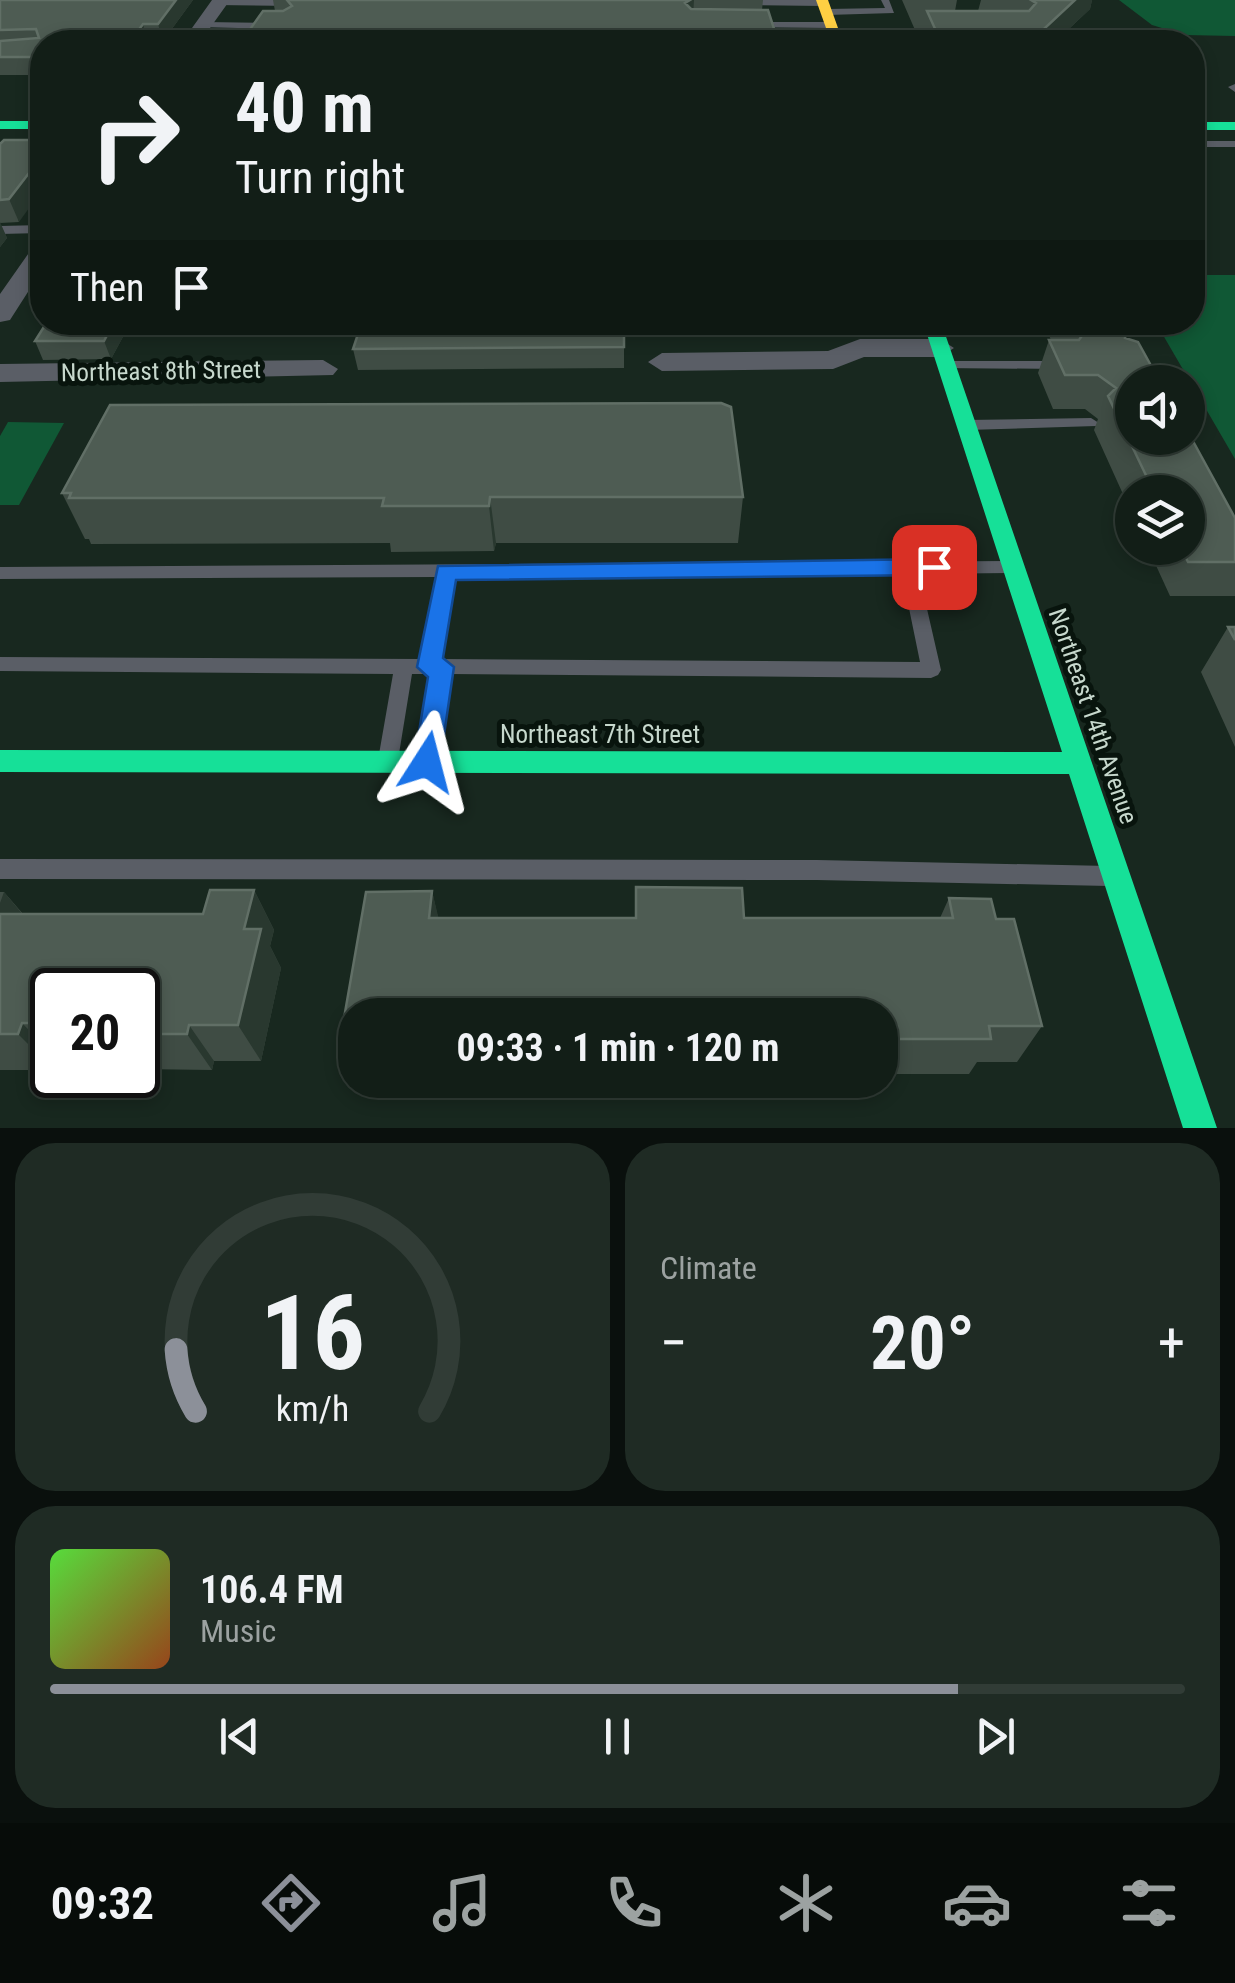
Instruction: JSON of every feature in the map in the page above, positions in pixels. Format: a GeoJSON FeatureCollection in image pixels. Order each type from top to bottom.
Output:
{"type":"FeatureCollection","features":[{"type":"Feature","properties":{"kind":"street"},"geometry":{"type":"LineString","coordinates":[[200,30],[220,2]]}},
{"type":"Feature","properties":{"kind":"street"},"geometry":{"type":"LineString","coordinates":[[0,126],[30,125]]}},
{"type":"Feature","properties":{"kind":"street"},"geometry":{"type":"LineString","coordinates":[[1205,126],[1235,126]]}},
{"type":"Feature","properties":{"kind":"street"},"geometry":{"type":"LineString","coordinates":[[0,314],[30,270]]}},
{"type":"Feature","properties":{"kind":"street"},"geometry":{"type":"LineString","coordinates":[[662,362],[833,360],[860,348],[939,345]]}},
{"type":"Feature","properties":{"kind":"street","name":"Northeast 14th Avenue"},"geometry":{"type":"LineString","coordinates":[[939,345],[1200,1128]]}},
{"type":"Feature","properties":{"kind":"street","name":"Northeast 8th Street"},"geometry":{"type":"LineString","coordinates":[[0,374],[322,369]]}},
{"type":"Feature","properties":{"kind":"street","name":"Northeast 7th Street"},"geometry":{"type":"LineString","coordinates":[[0,761],[1080,763]]}},
{"type":"Feature","properties":{"kind":"lane"},"geometry":{"type":"LineString","coordinates":[[732,25],[890,12],[885,0]]}},
{"type":"Feature","properties":{"kind":"lane"},"geometry":{"type":"LineString","coordinates":[[220,2],[301,4]]}},
{"type":"Feature","properties":{"kind":"lane"},"geometry":{"type":"LineString","coordinates":[[722,3],[913,30]]}},
{"type":"Feature","properties":{"kind":"lane"},"geometry":{"type":"LineString","coordinates":[[204,25],[288,26]]}},
{"type":"Feature","properties":{"kind":"lane"},"geometry":{"type":"LineString","coordinates":[[1205,144],[1235,144]]}},
{"type":"Feature","properties":{"kind":"lane"},"geometry":{"type":"LineString","coordinates":[[0,230],[30,230]]}},
{"type":"Feature","properties":{"kind":"lane"},"geometry":{"type":"LineString","coordinates":[[939,345],[1063,364]]}},
{"type":"Feature","properties":{"kind":"lane"},"geometry":{"type":"LineString","coordinates":[[967,425],[1091,424]]}},
{"type":"Feature","properties":{"kind":"lane"},"geometry":{"type":"LineString","coordinates":[[0,664],[931,670],[909,567]]}},
{"type":"Feature","properties":{"kind":"lane"},"geometry":{"type":"LineString","coordinates":[[0,573],[1013,568]]}},
{"type":"Feature","properties":{"kind":"lane"},"geometry":{"type":"LineString","coordinates":[[427,762],[446,572]]}},
{"type":"Feature","properties":{"kind":"lane"},"geometry":{"type":"LineString","coordinates":[[388,762],[404,667]]}},
{"type":"Feature","properties":{"kind":"lane"},"geometry":{"type":"LineString","coordinates":[[0,870],[817,870],[1119,876]]}},
{"type":"Feature","properties":{"kind":"green space"},"geometry":{"type":"Polygon","coordinates":[[[1119,0],[1235,0],[1235,36],[1205,35],[1205,30],[1168,30],[1152,25],[1119,0]]]}},
{"type":"Feature","properties":{"kind":"green space"},"geometry":{"type":"Polygon","coordinates":[[[1205,275],[1235,275],[1235,459],[1205,407],[1205,365],[1180,365],[1163,335],[1205,335],[1205,275]]]}},
{"type":"Feature","properties":{"kind":"green space"},"geometry":{"type":"Polygon","coordinates":[[[8,422],[64,423],[19,505],[0,505],[0,436],[8,422]]]}},
{"type":"Feature","properties":{"kind":"building"},"geometry":{"type":"Polygon","coordinates":[[[0,0],[176,0],[158,24],[143,24],[139,30],[0,30],[0,0]]]}},
{"type":"Feature","properties":{"kind":"building"},"geometry":{"type":"Polygon","coordinates":[[[287,0],[690,0],[685,3],[691,9],[768,10],[774,30],[249,30],[263,11],[283,11],[292,6],[287,0]]]}},
{"type":"Feature","properties":{"kind":"building"},"geometry":{"type":"Polygon","coordinates":[[[1031,0],[1075,0],[1043,30],[936,30],[927,11],[1029,11],[1036,3],[1031,0]]]}},
{"type":"Feature","properties":{"kind":"building"},"geometry":{"type":"Polygon","coordinates":[[[30,39],[30,57],[0,57],[0,41],[30,39]]]}},
{"type":"Feature","properties":{"kind":"building"},"geometry":{"type":"Polygon","coordinates":[[[4,140],[30,140],[30,172],[9,199],[0,200],[0,144],[4,140]]]}},
{"type":"Feature","properties":{"kind":"building"},"geometry":{"type":"Polygon","coordinates":[[[39,335],[107,335],[104,341],[35,341],[39,335]]]}},
{"type":"Feature","properties":{"kind":"building"},"geometry":{"type":"Polygon","coordinates":[[[358,335],[624,335],[624,347],[353,349],[358,335]]]}},
{"type":"Feature","properties":{"kind":"building"},"geometry":{"type":"Polygon","coordinates":[[[1126,335],[1125,338],[1138,342],[1151,365],[1115,365],[1115,387],[1098,375],[1065,375],[1049,340],[1126,335]]]}},
{"type":"Feature","properties":{"kind":"building"},"geometry":{"type":"Polygon","coordinates":[[[1115,389],[1115,411],[1108,396],[1115,389]]]}},
{"type":"Feature","properties":{"kind":"building"},"geometry":{"type":"Polygon","coordinates":[[[721,403],[731,407],[743,497],[490,497],[489,506],[382,506],[384,498],[69,498],[71,493],[62,493],[110,405],[721,403]]]}},
{"type":"Feature","properties":{"kind":"building"},"geometry":{"type":"Polygon","coordinates":[[[1136,455],[1201,455],[1235,518],[1235,562],[1205,562],[1205,475],[1146,475],[1136,455]]]}},
{"type":"Feature","properties":{"kind":"building"},"geometry":{"type":"Polygon","coordinates":[[[636,887],[742,888],[744,918],[953,918],[949,898],[991,899],[996,919],[1014,919],[1042,1026],[989,1026],[991,1039],[898,1039],[898,998],[348,998],[366,892],[432,891],[429,918],[636,918],[636,887]]]}},
{"type":"Feature","properties":{"kind":"building"},"geometry":{"type":"Polygon","coordinates":[[[210,890],[254,890],[244,929],[261,929],[238,1025],[189,1025],[187,1034],[160,1034],[160,968],[30,968],[30,1023],[22,1023],[18,1034],[0,1034],[0,914],[203,914],[210,890]]]}},
{"type":"Feature","properties":{"kind":"traffic: fast"},"geometry":{"type":"LineString","coordinates":[[0,125],[30,125]]}},
{"type":"Feature","properties":{"kind":"traffic: fast"},"geometry":{"type":"LineString","coordinates":[[1205,126],[1235,126]]}},
{"type":"Feature","properties":{"kind":"traffic: fast"},"geometry":{"type":"LineString","coordinates":[[936,335],[1200,1128]]}},
{"type":"Feature","properties":{"kind":"traffic: fast"},"geometry":{"type":"LineString","coordinates":[[0,761],[1080,763]]}},
{"type":"Feature","properties":{"kind":"traffic: slow"},"geometry":{"type":"LineString","coordinates":[[822,0],[833,30]]}},
{"type":"Feature","properties":{"kind":"route"},"geometry":{"type":"LineString","coordinates":[[427,762],[442,667],[429,667],[446,572],[934,567]]}}]}
